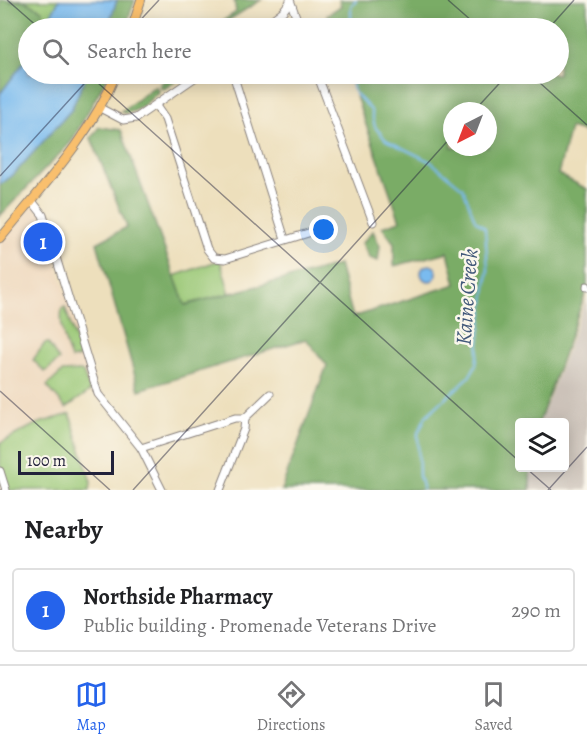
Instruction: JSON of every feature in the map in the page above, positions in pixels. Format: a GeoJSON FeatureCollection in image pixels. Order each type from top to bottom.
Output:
{"type":"FeatureCollection","features":[{"type":"Feature","properties":{"kind":"main road"},"geometry":{"type":"LineString","coordinates":[[135,18],[141,0]]}},
{"type":"Feature","properties":{"kind":"main road"},"geometry":{"type":"LineString","coordinates":[[0,239],[74,150],[100,108],[111,84]]}},
{"type":"Feature","properties":{"kind":"street"},"geometry":{"type":"LineString","coordinates":[[274,18],[290,1]]}},
{"type":"Feature","properties":{"kind":"street"},"geometry":{"type":"LineString","coordinates":[[290,1],[296,18]]}},
{"type":"Feature","properties":{"kind":"street"},"geometry":{"type":"LineString","coordinates":[[100,108],[116,117],[130,120],[141,116],[186,84]]}},
{"type":"Feature","properties":{"kind":"street"},"geometry":{"type":"LineString","coordinates":[[236,84],[285,239]]}},
{"type":"Feature","properties":{"kind":"street"},"geometry":{"type":"LineString","coordinates":[[321,84],[373,222]]}},
{"type":"Feature","properties":{"kind":"street"},"geometry":{"type":"LineString","coordinates":[[156,106],[165,119],[210,254],[214,258],[225,259],[321,229]]}},
{"type":"Feature","properties":{"kind":"street"},"geometry":{"type":"LineString","coordinates":[[32,201],[43,215],[98,394],[141,448],[162,490]]}},
{"type":"Feature","properties":{"kind":"street"},"geometry":{"type":"LineString","coordinates":[[219,490],[244,429],[245,418],[270,394]]}},
{"type":"Feature","properties":{"kind":"street"},"geometry":{"type":"LineString","coordinates":[[141,448],[235,418],[245,418]]}},
{"type":"Feature","properties":{"kind":"street"},"geometry":{"type":"LineString","coordinates":[[0,471],[6,490]]}},
{"type":"Feature","properties":{"kind":"shaded area"},"geometry":{"type":"Polygon","coordinates":[[[32,201],[41,211],[95,387],[66,408],[70,414],[36,424],[0,443],[0,239],[32,201]]]}},
{"type":"Feature","properties":{"kind":"shaded area"},"geometry":{"type":"Polygon","coordinates":[[[587,297],[587,490],[530,490],[530,472],[569,472],[569,418],[542,418],[587,297]]]}},
{"type":"Feature","properties":{"kind":"green space"},"geometry":{"type":"Polygon","coordinates":[[[0,0],[59,0],[50,18],[35,18],[10,2],[0,0]]]}},
{"type":"Feature","properties":{"kind":"green space"},"geometry":{"type":"Polygon","coordinates":[[[0,0],[11,2],[23,0],[42,10],[44,18],[18,18],[18,70],[0,94],[0,0]]]}},
{"type":"Feature","properties":{"kind":"green space"},"geometry":{"type":"Polygon","coordinates":[[[117,0],[135,0],[129,18],[111,18],[117,0]]]}},
{"type":"Feature","properties":{"kind":"green space"},"geometry":{"type":"Polygon","coordinates":[[[234,0],[261,0],[232,18],[227,18],[236,12],[234,0]]]}},
{"type":"Feature","properties":{"kind":"green space"},"geometry":{"type":"Polygon","coordinates":[[[339,0],[587,0],[587,133],[570,128],[558,174],[587,189],[587,289],[540,418],[515,418],[515,472],[530,472],[530,490],[281,490],[327,365],[306,339],[139,390],[97,243],[127,227],[91,138],[99,127],[121,130],[185,305],[339,265],[353,317],[456,284],[448,252],[394,266],[394,243],[382,227],[400,221],[352,84],[569,84],[569,18],[328,18],[327,15],[341,6],[339,0]]]}},
{"type":"Feature","properties":{"kind":"green space"},"geometry":{"type":"Polygon","coordinates":[[[83,84],[103,84],[71,142],[0,216],[0,185],[14,174],[71,110],[83,84]]]}},
{"type":"Feature","properties":{"kind":"green space"},"geometry":{"type":"Polygon","coordinates":[[[160,84],[171,84],[164,89],[160,84]]]}},
{"type":"Feature","properties":{"kind":"green space"},"geometry":{"type":"Polygon","coordinates":[[[155,86],[159,91],[142,107],[132,112],[121,112],[155,86]]]}},
{"type":"Feature","properties":{"kind":"green space"},"geometry":{"type":"Polygon","coordinates":[[[373,231],[380,246],[378,261],[369,258],[362,243],[373,231]]]}},
{"type":"Feature","properties":{"kind":"green space"},"geometry":{"type":"Polygon","coordinates":[[[220,260],[230,294],[185,305],[174,276],[220,260]]]}},
{"type":"Feature","properties":{"kind":"green space"},"geometry":{"type":"Polygon","coordinates":[[[65,307],[81,357],[71,359],[63,335],[61,322],[62,309],[65,307]]]}},
{"type":"Feature","properties":{"kind":"green space"},"geometry":{"type":"Polygon","coordinates":[[[45,343],[48,343],[59,360],[45,372],[33,360],[45,343]]]}},
{"type":"Feature","properties":{"kind":"green space"},"geometry":{"type":"Polygon","coordinates":[[[62,372],[83,372],[90,391],[66,408],[47,386],[62,372]]]}},
{"type":"Feature","properties":{"kind":"green space"},"geometry":{"type":"Polygon","coordinates":[[[70,414],[91,482],[90,490],[6,490],[0,471],[0,443],[36,424],[70,414]]]}},
{"type":"Feature","properties":{"kind":"water"},"geometry":{"type":"Polygon","coordinates":[[[59,0],[117,0],[111,18],[49,18],[59,0]]]}},
{"type":"Feature","properties":{"kind":"water"},"geometry":{"type":"Polygon","coordinates":[[[18,70],[18,84],[83,84],[71,110],[14,174],[0,185],[0,94],[18,70]]]}},
{"type":"Feature","properties":{"kind":"water"},"geometry":{"type":"Polygon","coordinates":[[[429,265],[435,267],[437,273],[435,279],[429,281],[423,279],[421,273],[423,267],[429,265]]]}},
{"type":"Feature","properties":{"kind":"waterway","name":"Kaine Creek"},"geometry":{"type":"LineString","coordinates":[[351,18],[351,6],[356,0]]}},
{"type":"Feature","properties":{"kind":"waterway","name":"Kaine Creek"},"geometry":{"type":"LineString","coordinates":[[352,84],[354,92],[371,110],[375,127],[386,140],[431,162],[463,188],[475,220],[485,228],[488,270],[476,365],[469,377],[426,416],[418,433],[419,476],[423,490]]}},
{"type":"Feature","properties":{"kind":"place","name":"Northside Pharmacy"},"geometry":{"type":"Point","coordinates":[43,242]}}]}
